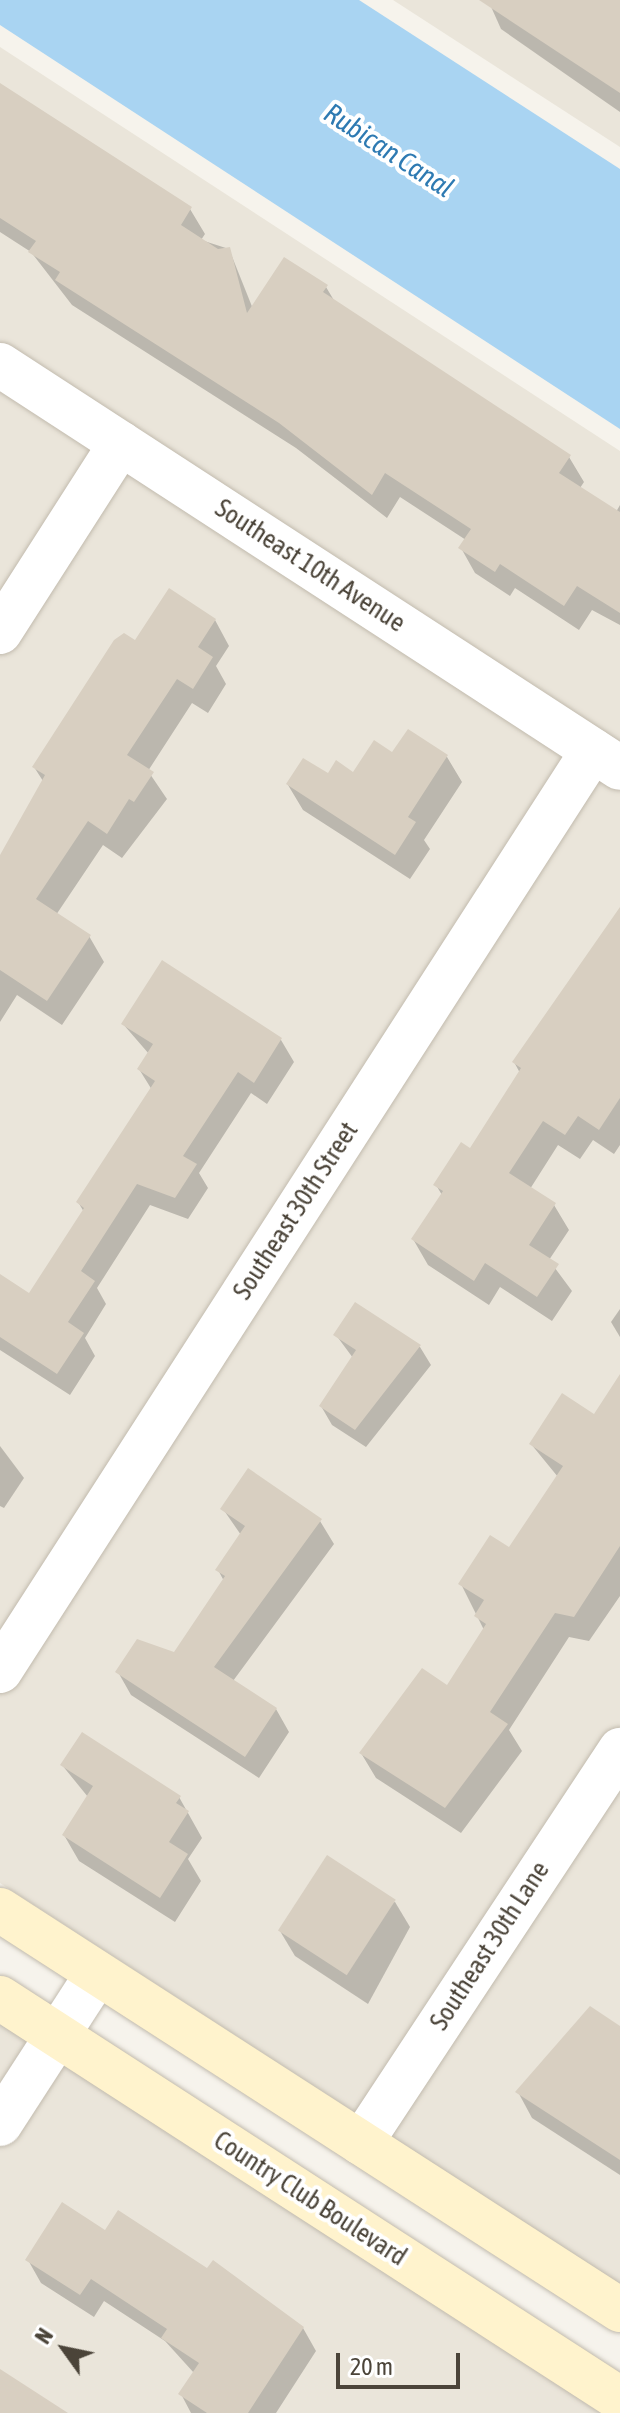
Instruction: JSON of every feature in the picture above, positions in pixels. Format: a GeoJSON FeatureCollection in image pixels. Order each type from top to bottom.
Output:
{"type":"FeatureCollection","features":[{"type":"Feature","properties":{"kind":"main road"},"geometry":{"type":"LineString","coordinates":[[0,1910],[620,2310]]}},
{"type":"Feature","properties":{"kind":"main road","name":"Country Club Boulevard"},"geometry":{"type":"LineString","coordinates":[[0,1998],[620,2399]]}},
{"type":"Feature","properties":{"kind":"street","name":"Southeast 10th Avenue"},"geometry":{"type":"LineString","coordinates":[[0,365],[606,759]]}},
{"type":"Feature","properties":{"kind":"street"},"geometry":{"type":"LineString","coordinates":[[0,632],[121,443]]}},
{"type":"Feature","properties":{"kind":"street","name":"Southeast 30th Street"},"geometry":{"type":"LineString","coordinates":[[0,1671],[606,759]]}},
{"type":"Feature","properties":{"kind":"street","name":"Southeast 30th Lane"},"geometry":{"type":"LineString","coordinates":[[361,2143],[620,1750]]}},
{"type":"Feature","properties":{"kind":"street"},"geometry":{"type":"LineString","coordinates":[[0,2124],[97,1974]]}},
{"type":"Feature","properties":{"kind":"shaded area"},"geometry":{"type":"Polygon","coordinates":[[[393,0],[620,0],[620,147],[393,0]]]}},
{"type":"Feature","properties":{"kind":"shaded area"},"geometry":{"type":"Polygon","coordinates":[[[0,47],[620,451],[620,2284],[0,1883],[0,47]]]}},
{"type":"Feature","properties":{"kind":"shaded area"},"geometry":{"type":"Polygon","coordinates":[[[0,2024],[602,2413],[0,2413],[0,2024]]]}},
{"type":"Feature","properties":{"kind":"water","name":"Rubican Canal"},"geometry":{"type":"Polygon","coordinates":[[[0,0],[359,0],[620,169],[620,429],[0,25],[0,0]]]}},
{"type":"Feature","properties":{"kind":"building"},"geometry":{"type":"Polygon","coordinates":[[[479,0],[620,0],[620,93],[479,0]]]}},
{"type":"Feature","properties":{"kind":"building"},"geometry":{"type":"Polygon","coordinates":[[[0,83],[192,207],[181,225],[218,249],[230,247],[247,313],[284,257],[328,285],[323,292],[571,455],[559,473],[620,512],[620,613],[577,586],[564,606],[500,564],[495,572],[458,548],[471,529],[385,473],[372,495],[279,423],[55,280],[60,272],[28,252],[36,241],[0,218],[0,83]]]}},
{"type":"Feature","properties":{"kind":"building"},"geometry":{"type":"Polygon","coordinates":[[[169,588],[216,619],[198,647],[213,657],[193,689],[177,679],[127,755],[154,772],[134,802],[129,799],[107,834],[88,821],[36,899],[91,935],[47,1001],[0,970],[0,855],[45,775],[32,767],[114,640],[124,633],[135,640],[169,588]]]}},
{"type":"Feature","properties":{"kind":"building"},"geometry":{"type":"Polygon","coordinates":[[[408,729],[448,755],[408,817],[416,822],[395,855],[286,784],[303,758],[328,773],[336,760],[353,772],[374,740],[392,752],[408,729]]]}},
{"type":"Feature","properties":{"kind":"building"},"geometry":{"type":"Polygon","coordinates":[[[620,907],[620,1098],[599,1130],[578,1116],[565,1135],[543,1121],[509,1173],[556,1203],[529,1245],[559,1264],[537,1297],[485,1263],[474,1281],[411,1239],[443,1191],[433,1185],[461,1142],[470,1148],[521,1068],[512,1062],[620,907]]]}},
{"type":"Feature","properties":{"kind":"building"},"geometry":{"type":"Polygon","coordinates":[[[162,960],[282,1038],[254,1083],[238,1072],[183,1156],[197,1164],[175,1198],[137,1184],[81,1271],[95,1281],[68,1322],[84,1333],[57,1374],[0,1337],[0,1274],[29,1293],[84,1208],[76,1202],[155,1081],[137,1069],[153,1044],[121,1024],[162,960]]]}},
{"type":"Feature","properties":{"kind":"building"},"geometry":{"type":"Polygon","coordinates":[[[355,1302],[421,1345],[355,1430],[319,1406],[356,1350],[333,1335],[355,1302]]]}},
{"type":"Feature","properties":{"kind":"building"},"geometry":{"type":"Polygon","coordinates":[[[620,1374],[620,1546],[574,1617],[555,1613],[490,1712],[508,1724],[445,1808],[359,1753],[422,1668],[447,1685],[486,1624],[474,1616],[484,1600],[458,1584],[490,1535],[509,1547],[563,1466],[529,1444],[562,1393],[594,1414],[620,1374]]]}},
{"type":"Feature","properties":{"kind":"building"},"geometry":{"type":"Polygon","coordinates":[[[248,1468],[322,1519],[214,1667],[277,1708],[245,1757],[115,1672],[137,1639],[174,1652],[225,1576],[215,1570],[245,1526],[220,1509],[248,1468]]]}},
{"type":"Feature","properties":{"kind":"building"},"geometry":{"type":"Polygon","coordinates":[[[82,1732],[181,1796],[176,1803],[189,1811],[169,1842],[188,1854],[160,1898],[62,1835],[93,1786],[60,1765],[82,1732]]]}},
{"type":"Feature","properties":{"kind":"building"},"geometry":{"type":"Polygon","coordinates":[[[327,1855],[396,1900],[347,1975],[278,1930],[327,1855]]]}},
{"type":"Feature","properties":{"kind":"building"},"geometry":{"type":"Polygon","coordinates":[[[590,2006],[620,2026],[620,2160],[515,2092],[590,2006]]]}},
{"type":"Feature","properties":{"kind":"building"},"geometry":{"type":"Polygon","coordinates":[[[62,2202],[105,2230],[118,2210],[207,2268],[213,2260],[304,2327],[248,2413],[207,2413],[178,2394],[199,2363],[161,2338],[167,2329],[91,2279],[80,2295],[25,2260],[62,2202]]]}},
{"type":"Feature","properties":{"kind":"building"},"geometry":{"type":"Polygon","coordinates":[[[0,2369],[68,2413],[0,2413],[0,2369]]]}}]}
